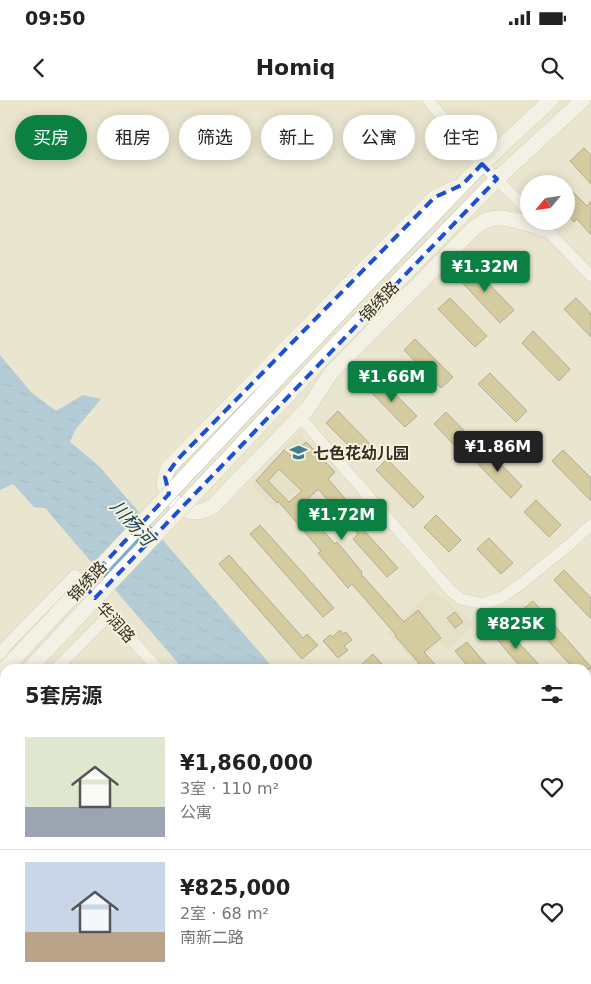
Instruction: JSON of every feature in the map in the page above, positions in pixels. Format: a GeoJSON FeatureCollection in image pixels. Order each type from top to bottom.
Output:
{"type":"FeatureCollection","features":[{"type":"Feature","properties":{"kind":"main road","name":"锦绣路"},"geometry":{"type":"LineString","coordinates":[[10,664],[308,345],[482,164],[551,100]]}},
{"type":"Feature","properties":{"kind":"main road","name":"锦绣路"},"geometry":{"type":"LineString","coordinates":[[34,664],[321,360],[497,180],[583,100]]}},
{"type":"Feature","properties":{"kind":"main road","name":"锦绣路"},"geometry":{"type":"LineString","coordinates":[[462,185],[435,197],[168,468],[165,487],[179,506],[201,512],[213,506],[308,408],[331,373],[473,229],[487,220],[520,221]]}},
{"type":"Feature","properties":{"kind":"street"},"geometry":{"type":"LineString","coordinates":[[428,100],[482,164],[520,203]]}},
{"type":"Feature","properties":{"kind":"street"},"geometry":{"type":"LineString","coordinates":[[546,230],[591,276]]}},
{"type":"Feature","properties":{"kind":"street"},"geometry":{"type":"LineString","coordinates":[[299,416],[450,590],[462,599],[484,604],[502,598],[569,545],[591,525]]}},
{"type":"Feature","properties":{"kind":"street","name":"华润路"},"geometry":{"type":"LineString","coordinates":[[0,654],[75,575],[154,664]]}},
{"type":"Feature","properties":{"kind":"street"},"geometry":{"type":"LineString","coordinates":[[61,664],[110,614]]}},
{"type":"Feature","properties":{"kind":"highlighted area"},"geometry":{"type":"Polygon","coordinates":[[[482,164],[497,179],[95,598],[84,585],[169,494],[165,477],[178,459],[435,197],[462,185],[482,164]]]}},
{"type":"Feature","properties":{"kind":"shaded area","name":"七色花幼儿园"},"geometry":{"type":"Polygon","coordinates":[[[299,433],[337,472],[308,503],[294,491],[276,510],[254,490],[252,483],[299,433]]]}},
{"type":"Feature","properties":{"kind":"shaded area"},"geometry":{"type":"Polygon","coordinates":[[[431,590],[475,623],[448,650],[440,643],[416,663],[388,633],[431,590]]]}},
{"type":"Feature","properties":{"kind":"water","name":"川杨河"},"geometry":{"type":"Polygon","coordinates":[[[0,355],[31,392],[56,411],[83,395],[101,399],[75,430],[70,442],[99,466],[270,664],[179,664],[45,508],[34,507],[13,484],[0,490],[0,355]]]}},
{"type":"Feature","properties":{"kind":"building"},"geometry":{"type":"Polygon","coordinates":[[[584,148],[591,155],[591,184],[570,161],[584,148]]]}},
{"type":"Feature","properties":{"kind":"building"},"geometry":{"type":"Polygon","coordinates":[[[575,194],[587,206],[591,201],[591,235],[577,219],[575,221],[575,194]]]}},
{"type":"Feature","properties":{"kind":"building"},"geometry":{"type":"Polygon","coordinates":[[[469,263],[514,310],[500,323],[456,276],[469,263]]]}},
{"type":"Feature","properties":{"kind":"building"},"geometry":{"type":"Polygon","coordinates":[[[450,298],[487,336],[475,347],[438,309],[450,298]]]}},
{"type":"Feature","properties":{"kind":"building"},"geometry":{"type":"Polygon","coordinates":[[[576,298],[591,314],[591,337],[564,309],[576,298]]]}},
{"type":"Feature","properties":{"kind":"building"},"geometry":{"type":"Polygon","coordinates":[[[533,331],[570,369],[559,381],[522,343],[533,331]]]}},
{"type":"Feature","properties":{"kind":"building"},"geometry":{"type":"Polygon","coordinates":[[[415,339],[453,377],[441,388],[404,350],[415,339]]]}},
{"type":"Feature","properties":{"kind":"building"},"geometry":{"type":"Polygon","coordinates":[[[490,373],[527,411],[516,422],[478,384],[490,373]]]}},
{"type":"Feature","properties":{"kind":"building"},"geometry":{"type":"Polygon","coordinates":[[[379,378],[417,416],[405,427],[368,389],[379,378]]]}},
{"type":"Feature","properties":{"kind":"building"},"geometry":{"type":"Polygon","coordinates":[[[338,411],[375,449],[363,460],[326,423],[338,411]]]}},
{"type":"Feature","properties":{"kind":"building"},"geometry":{"type":"Polygon","coordinates":[[[446,412],[470,437],[458,449],[434,424],[446,412]]]}},
{"type":"Feature","properties":{"kind":"building"},"geometry":{"type":"Polygon","coordinates":[[[306,442],[335,472],[328,479],[365,521],[360,526],[398,568],[387,577],[353,539],[358,534],[318,489],[301,506],[335,544],[337,542],[362,572],[361,574],[404,622],[418,610],[441,638],[424,652],[435,664],[418,664],[352,584],[348,588],[318,553],[321,551],[278,501],[277,503],[256,481],[284,450],[291,456],[306,442]],[[279,469],[268,481],[289,502],[302,491],[279,469]]]}},
{"type":"Feature","properties":{"kind":"building"},"geometry":{"type":"Polygon","coordinates":[[[485,448],[522,486],[511,498],[474,460],[485,448]]]}},
{"type":"Feature","properties":{"kind":"building"},"geometry":{"type":"Polygon","coordinates":[[[563,450],[591,478],[591,501],[552,461],[563,450]]]}},
{"type":"Feature","properties":{"kind":"building"},"geometry":{"type":"Polygon","coordinates":[[[387,459],[424,497],[413,508],[376,470],[387,459]]]}},
{"type":"Feature","properties":{"kind":"building"},"geometry":{"type":"Polygon","coordinates":[[[536,500],[561,525],[549,537],[524,512],[536,500]]]}},
{"type":"Feature","properties":{"kind":"building"},"geometry":{"type":"Polygon","coordinates":[[[436,515],[461,540],[449,552],[424,527],[436,515]]]}},
{"type":"Feature","properties":{"kind":"building"},"geometry":{"type":"Polygon","coordinates":[[[260,525],[334,608],[323,617],[250,534],[260,525]]]}},
{"type":"Feature","properties":{"kind":"building"},"geometry":{"type":"Polygon","coordinates":[[[489,538],[513,563],[501,574],[477,549],[489,538]]]}},
{"type":"Feature","properties":{"kind":"building"},"geometry":{"type":"Polygon","coordinates":[[[229,555],[303,638],[307,634],[318,645],[302,659],[219,564],[229,555]]]}},
{"type":"Feature","properties":{"kind":"building"},"geometry":{"type":"Polygon","coordinates":[[[564,570],[591,598],[591,619],[554,580],[564,570]]]}},
{"type":"Feature","properties":{"kind":"building"},"geometry":{"type":"Polygon","coordinates":[[[533,601],[588,664],[569,664],[521,611],[533,601]]]}},
{"type":"Feature","properties":{"kind":"building"},"geometry":{"type":"Polygon","coordinates":[[[455,612],[463,622],[455,628],[447,618],[455,612]]]}},
{"type":"Feature","properties":{"kind":"building"},"geometry":{"type":"Polygon","coordinates":[[[505,626],[538,664],[518,664],[494,635],[505,626]]]}},
{"type":"Feature","properties":{"kind":"building"},"geometry":{"type":"Polygon","coordinates":[[[340,630],[343,634],[346,632],[352,640],[344,646],[348,650],[338,658],[323,641],[330,635],[332,637],[340,630]]]}},
{"type":"Feature","properties":{"kind":"building"},"geometry":{"type":"Polygon","coordinates":[[[467,642],[486,664],[466,664],[455,651],[467,642]]]}},
{"type":"Feature","properties":{"kind":"building"},"geometry":{"type":"Polygon","coordinates":[[[373,654],[382,664],[362,664],[373,654]]]}},
{"type":"Feature","properties":{"kind":"place","name":"七色花幼儿园"},"geometry":{"type":"Point","coordinates":[299,453]}}]}
